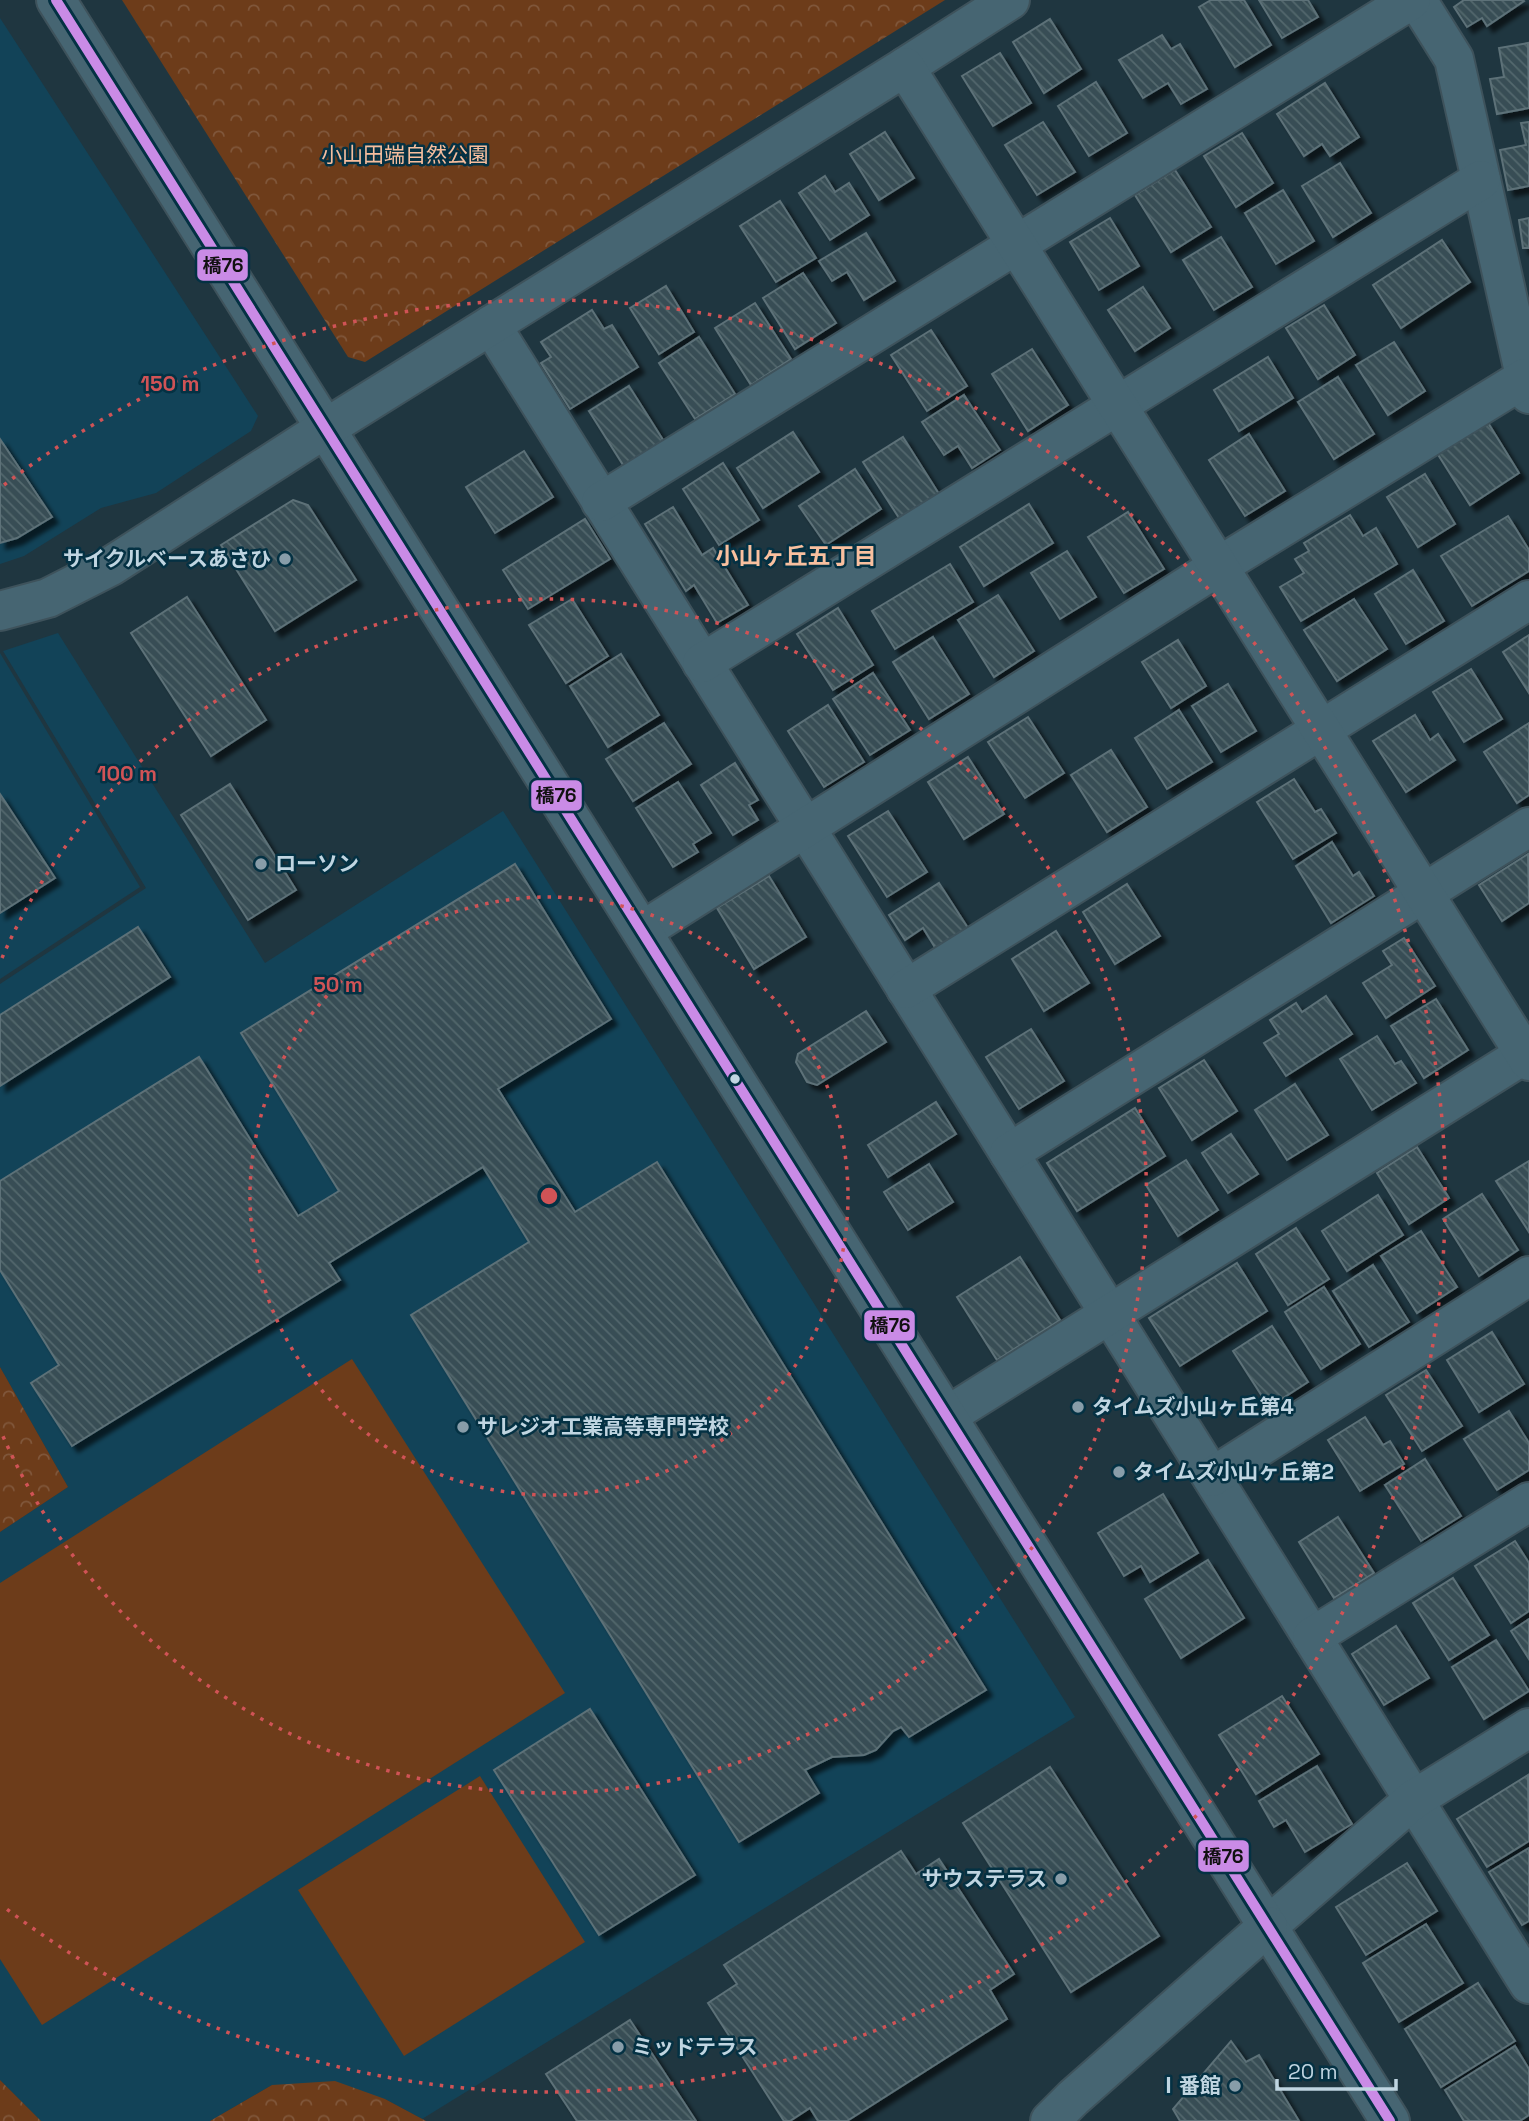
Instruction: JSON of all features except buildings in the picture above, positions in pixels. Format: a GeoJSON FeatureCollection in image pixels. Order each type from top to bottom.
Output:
{"type":"FeatureCollection","features":[{"type":"Feature","properties":{"kind":"street"},"geometry":{"type":"LineString","coordinates":[[56,0],[1390,2121]]}},
{"type":"Feature","properties":{"kind":"street"},"geometry":{"type":"LineString","coordinates":[[0,611],[48,598],[111,566],[326,428],[1010,0]]}},
{"type":"Feature","properties":{"kind":"street"},"geometry":{"type":"LineString","coordinates":[[601,502],[1411,0]]}},
{"type":"Feature","properties":{"kind":"street"},"geometry":{"type":"LineString","coordinates":[[642,931],[1219,566],[1528,383],[1454,59],[1417,0]]}},
{"type":"Feature","properties":{"kind":"street"},"geometry":{"type":"LineString","coordinates":[[905,67],[1527,1058],[947,1416]]}},
{"type":"Feature","properties":{"kind":"street"},"geometry":{"type":"LineString","coordinates":[[702,663],[1481,180]]}},
{"type":"Feature","properties":{"kind":"street"},"geometry":{"type":"LineString","coordinates":[[491,325],[1413,1800],[1524,1967]]}},
{"type":"Feature","properties":{"kind":"street"},"geometry":{"type":"LineString","coordinates":[[906,989],[1529,600]]}},
{"type":"Feature","properties":{"kind":"street"},"geometry":{"type":"LineString","coordinates":[[1009,1153],[1529,827]]}},
{"type":"Feature","properties":{"kind":"street"},"geometry":{"type":"LineString","coordinates":[[1212,1477],[1529,1276]]}},
{"type":"Feature","properties":{"kind":"street"},"geometry":{"type":"LineString","coordinates":[[1312,1637],[1529,1502]]}},
{"type":"Feature","properties":{"kind":"street"},"geometry":{"type":"LineString","coordinates":[[1050,2121],[1413,1800],[1529,1728]]}},
{"type":"Feature","properties":{"kind":"shaded area"},"geometry":{"type":"Polygon","coordinates":[[[0,18],[258,416],[251,431],[156,493],[101,508],[24,556],[0,564],[0,18]]]}},
{"type":"Feature","properties":{"kind":"shaded area","name":"サレジオ工業高等専門学校"},"geometry":{"type":"Polygon","coordinates":[[[58,633],[265,963],[503,811],[1075,1717],[422,2119],[385,2099],[272,2085],[210,2121],[41,2121],[0,2080],[0,1532],[68,1487],[0,1367],[0,984],[146,888],[3,651],[58,633]]]}},
{"type":"Feature","properties":{"kind":"shaded area"},"geometry":{"type":"Polygon","coordinates":[[[0,653],[140,887],[0,979],[0,653]]]}},
{"type":"Feature","properties":{"kind":"green space","name":"小山田端自然公園"},"geometry":{"type":"Polygon","coordinates":[[[122,0],[945,0],[365,362],[348,357],[122,0]]]}},
{"type":"Feature","properties":{"kind":"green space"},"geometry":{"type":"Polygon","coordinates":[[[352,1359],[565,1693],[42,2025],[0,1959],[0,1583],[352,1359]]]}},
{"type":"Feature","properties":{"kind":"green space"},"geometry":{"type":"Polygon","coordinates":[[[0,1367],[68,1487],[0,1532],[0,1367]]]}},
{"type":"Feature","properties":{"kind":"green space"},"geometry":{"type":"Polygon","coordinates":[[[480,1776],[585,1942],[404,2056],[298,1890],[480,1776]]]}},
{"type":"Feature","properties":{"kind":"green space"},"geometry":{"type":"Polygon","coordinates":[[[0,2080],[41,2121],[0,2121],[0,2080]]]}},
{"type":"Feature","properties":{"kind":"green space"},"geometry":{"type":"Polygon","coordinates":[[[335,2081],[385,2099],[426,2121],[210,2121],[272,2085],[335,2081]]]}},
{"type":"Feature","properties":{"kind":"transit line","name":"橋76"},"geometry":{"type":"LineString","coordinates":[[56,0],[1390,2121]]}},
{"type":"Feature","properties":{"kind":"place","name":"サイクルベースあさひ"},"geometry":{"type":"Point","coordinates":[285,559]}},
{"type":"Feature","properties":{"kind":"place","name":"ローソン"},"geometry":{"type":"Point","coordinates":[261,864]}},
{"type":"Feature","properties":{"kind":"place","name":"タイムズ小山ヶ丘第4"},"geometry":{"type":"Point","coordinates":[1078,1407]}},
{"type":"Feature","properties":{"kind":"place","name":"サレジオ工業高等専門学校"},"geometry":{"type":"Point","coordinates":[463,1427]}},
{"type":"Feature","properties":{"kind":"place","name":"タイムズ小山ヶ丘第2"},"geometry":{"type":"Point","coordinates":[1119,1472]}},
{"type":"Feature","properties":{"kind":"place","name":"サウステラス"},"geometry":{"type":"Point","coordinates":[1061,1879]}},
{"type":"Feature","properties":{"kind":"place","name":"ミッドテラス"},"geometry":{"type":"Point","coordinates":[618,2047]}},
{"type":"Feature","properties":{"kind":"place","name":"Ⅰ番館"},"geometry":{"type":"Point","coordinates":[1235,2086]}},
{"type":"Feature","properties":{"kind":"district","name":"小山ヶ丘五丁目"},"geometry":{"type":"Point","coordinates":[796,556]}}]}
